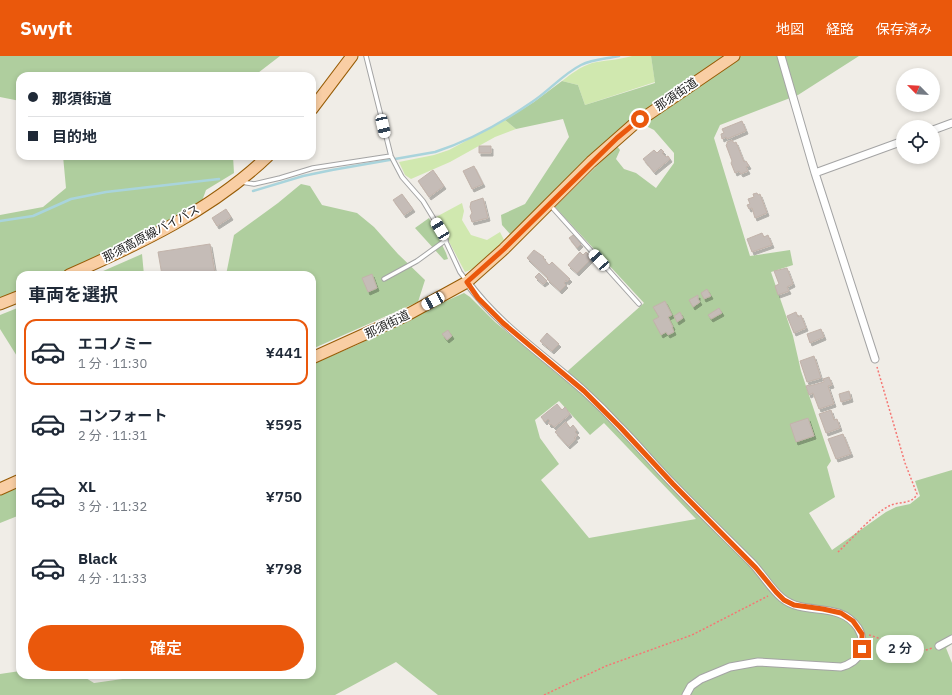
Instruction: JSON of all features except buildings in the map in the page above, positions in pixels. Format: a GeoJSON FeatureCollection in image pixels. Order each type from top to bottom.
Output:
{"type":"FeatureCollection","features":[{"type":"Feature","properties":{"kind":"main road"},"geometry":{"type":"LineString","coordinates":[[316,104],[352,56]]}},
{"type":"Feature","properties":{"kind":"main road","name":"那須街道"},"geometry":{"type":"LineString","coordinates":[[316,356],[406,315],[467,282],[493,260],[550,205],[591,162],[632,124],[734,56]]}},
{"type":"Feature","properties":{"kind":"main road","name":"那須高原線バイパス"},"geometry":{"type":"LineString","coordinates":[[78,271],[136,244],[180,221],[239,181],[263,160]]}},
{"type":"Feature","properties":{"kind":"main road"},"geometry":{"type":"LineString","coordinates":[[0,304],[16,298]]}},
{"type":"Feature","properties":{"kind":"main road"},"geometry":{"type":"LineString","coordinates":[[0,489],[16,482]]}},
{"type":"Feature","properties":{"kind":"street"},"geometry":{"type":"LineString","coordinates":[[781,56],[815,173],[875,359]]}},
{"type":"Feature","properties":{"kind":"street"},"geometry":{"type":"LineString","coordinates":[[940,127],[952,123]]}},
{"type":"Feature","properties":{"kind":"street"},"geometry":{"type":"LineString","coordinates":[[815,173],[896,144]]}},
{"type":"Feature","properties":{"kind":"street"},"geometry":{"type":"LineString","coordinates":[[467,282],[478,298],[503,323],[584,391],[620,427],[673,484],[756,568],[784,600],[794,605],[841,613],[853,621],[862,634],[862,649],[858,658],[849,665],[840,667],[758,662],[730,667],[700,679],[691,686],[686,695]]}},
{"type":"Feature","properties":{"kind":"street"},"geometry":{"type":"LineString","coordinates":[[939,646],[952,639]]}},
{"type":"Feature","properties":{"kind":"lane"},"geometry":{"type":"LineString","coordinates":[[366,56],[391,156],[402,177],[423,201],[446,240],[460,272],[467,282]]}},
{"type":"Feature","properties":{"kind":"lane"},"geometry":{"type":"LineString","coordinates":[[239,181],[254,184],[313,168],[391,156]]}},
{"type":"Feature","properties":{"kind":"lane"},"geometry":{"type":"LineString","coordinates":[[550,205],[639,304]]}},
{"type":"Feature","properties":{"kind":"lane"},"geometry":{"type":"LineString","coordinates":[[384,279],[417,261],[446,240]]}},
{"type":"Feature","properties":{"kind":"path"},"geometry":{"type":"LineString","coordinates":[[838,552],[880,512],[891,505],[911,501],[917,494],[905,462],[875,359]]}},
{"type":"Feature","properties":{"kind":"path"},"geometry":{"type":"LineString","coordinates":[[544,695],[606,666],[692,635],[776,592]]}},
{"type":"Feature","properties":{"kind":"path"},"geometry":{"type":"LineString","coordinates":[[862,634],[873,636],[903,649],[918,651],[939,646]]}},
{"type":"Feature","properties":{"kind":"green space"},"geometry":{"type":"Polygon","coordinates":[[[0,56],[280,56],[259,72],[16,72],[16,100],[0,97],[0,56]]]}},
{"type":"Feature","properties":{"kind":"green space"},"geometry":{"type":"Polygon","coordinates":[[[632,56],[651,56],[655,82],[585,105],[578,85],[562,81],[572,73],[592,63],[632,56]]]}},
{"type":"Feature","properties":{"kind":"green space"},"geometry":{"type":"Polygon","coordinates":[[[651,56],[859,56],[798,95],[720,125],[714,138],[750,256],[790,250],[793,265],[771,272],[793,336],[801,371],[831,461],[827,467],[835,497],[809,513],[832,550],[886,512],[896,507],[910,504],[920,496],[915,481],[952,470],[952,644],[946,648],[952,663],[952,695],[438,695],[396,662],[335,695],[0,695],[0,674],[16,672],[16,679],[88,679],[94,683],[122,679],[316,679],[316,362],[357,345],[426,310],[464,293],[495,322],[561,377],[644,303],[555,207],[617,146],[620,150],[616,159],[624,169],[636,173],[656,188],[674,163],[674,153],[654,130],[640,123],[598,151],[510,234],[502,225],[501,215],[525,204],[569,137],[563,119],[516,129],[505,120],[534,102],[562,81],[578,85],[585,105],[655,83],[651,56]],[[559,401],[535,420],[540,438],[559,464],[541,480],[589,538],[696,519],[604,423],[590,435],[559,401]]]}},
{"type":"Feature","properties":{"kind":"green space"},"geometry":{"type":"Polygon","coordinates":[[[505,120],[516,129],[495,137],[450,162],[411,179],[405,175],[399,162],[434,155],[449,150],[505,120]]]}},
{"type":"Feature","properties":{"kind":"green space"},"geometry":{"type":"Polygon","coordinates":[[[63,160],[233,160],[234,173],[206,190],[202,201],[166,223],[98,258],[67,271],[16,271],[16,292],[0,299],[0,215],[43,207],[66,188],[63,160]]]}},
{"type":"Feature","properties":{"kind":"green space"},"geometry":{"type":"Polygon","coordinates":[[[301,184],[310,186],[322,205],[357,213],[374,227],[398,254],[425,280],[418,302],[316,347],[316,271],[227,271],[234,235],[301,184]]]}},
{"type":"Feature","properties":{"kind":"green space"},"geometry":{"type":"Polygon","coordinates":[[[462,203],[464,211],[462,220],[471,235],[487,240],[500,232],[504,240],[481,263],[465,272],[436,217],[462,203]]]}},
{"type":"Feature","properties":{"kind":"green space"},"geometry":{"type":"Polygon","coordinates":[[[429,218],[448,259],[444,260],[415,228],[429,218]]]}},
{"type":"Feature","properties":{"kind":"green space"},"geometry":{"type":"Polygon","coordinates":[[[142,254],[144,271],[103,271],[142,254]]]}},
{"type":"Feature","properties":{"kind":"green space"},"geometry":{"type":"Polygon","coordinates":[[[16,309],[16,355],[0,329],[0,315],[16,309]]]}},
{"type":"Feature","properties":{"kind":"green space"},"geometry":{"type":"Polygon","coordinates":[[[16,489],[16,517],[0,523],[0,495],[16,489]]]}},
{"type":"Feature","properties":{"kind":"waterway"},"geometry":{"type":"LineString","coordinates":[[253,191],[303,176],[435,152],[448,148],[473,137],[509,117],[538,98],[568,73],[581,65],[595,60],[619,56]]}},
{"type":"Feature","properties":{"kind":"waterway"},"geometry":{"type":"LineString","coordinates":[[0,221],[33,216],[71,199],[106,192],[219,179]]}},
{"type":"Feature","properties":{"kind":"route"},"geometry":{"type":"LineString","coordinates":[[640,119],[632,124],[591,162],[550,205],[467,282],[478,298],[503,323],[584,391],[620,427],[673,484],[756,568],[784,600],[794,605],[841,613],[853,621],[862,634],[862,649]]}}]}
